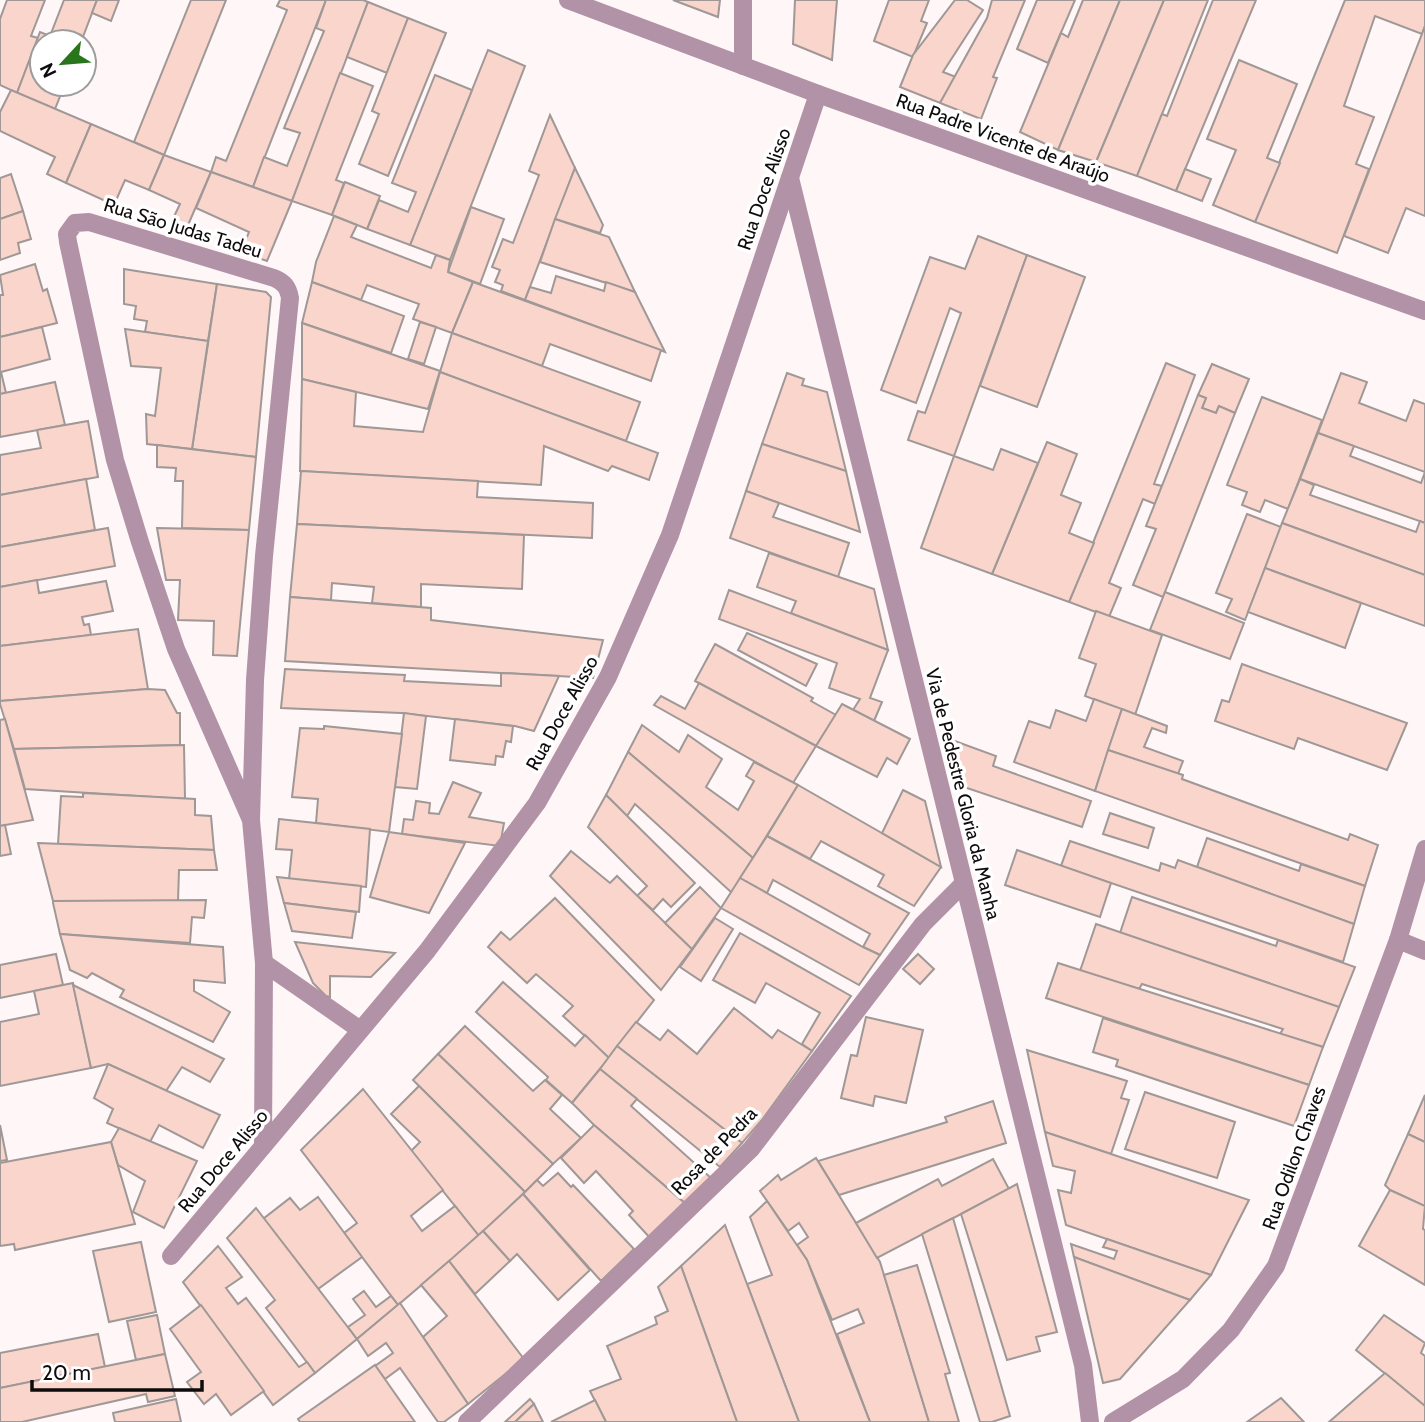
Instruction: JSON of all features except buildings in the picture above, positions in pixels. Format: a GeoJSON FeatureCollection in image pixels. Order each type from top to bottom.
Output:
{"type":"FeatureCollection","features":[{"type":"Feature","properties":{"kind":"street","name":"Rua Padre Vicente de Araújo"},"geometry":{"type":"LineString","coordinates":[[568,0],[818,94],[1425,311]]}},
{"type":"Feature","properties":{"kind":"street"},"geometry":{"type":"LineString","coordinates":[[743,0],[743,66]]}},
{"type":"Feature","properties":{"kind":"street","name":"Rua Doce Alisso"},"geometry":{"type":"LineString","coordinates":[[171,1256],[426,951],[537,803],[608,677],[670,535],[818,94]]}},
{"type":"Feature","properties":{"kind":"street","name":"Via de Pedestre Gloria da Manha"},"geometry":{"type":"LineString","coordinates":[[790,178],[1083,1366],[1090,1422]]}},
{"type":"Feature","properties":{"kind":"street","name":"Rua São Judas Tadeu"},"geometry":{"type":"LineString","coordinates":[[251,820],[176,649],[139,542],[115,460],[68,242],[67,233],[75,223],[89,222],[281,280],[289,291],[257,653],[251,820],[264,963],[263,1146]]}},
{"type":"Feature","properties":{"kind":"street","name":"Rua Odilon Chaves"},"geometry":{"type":"LineString","coordinates":[[1113,1422],[1183,1379],[1231,1330],[1276,1265],[1398,940],[1425,849]]}},
{"type":"Feature","properties":{"kind":"street","name":"Rosa de Pedra"},"geometry":{"type":"LineString","coordinates":[[467,1422],[751,1149],[923,924],[964,883]]}},
{"type":"Feature","properties":{"kind":"street"},"geometry":{"type":"LineString","coordinates":[[1398,940],[1425,951]]}},
{"type":"Feature","properties":{"kind":"street"},"geometry":{"type":"LineString","coordinates":[[264,963],[359,1029]]}}]}
